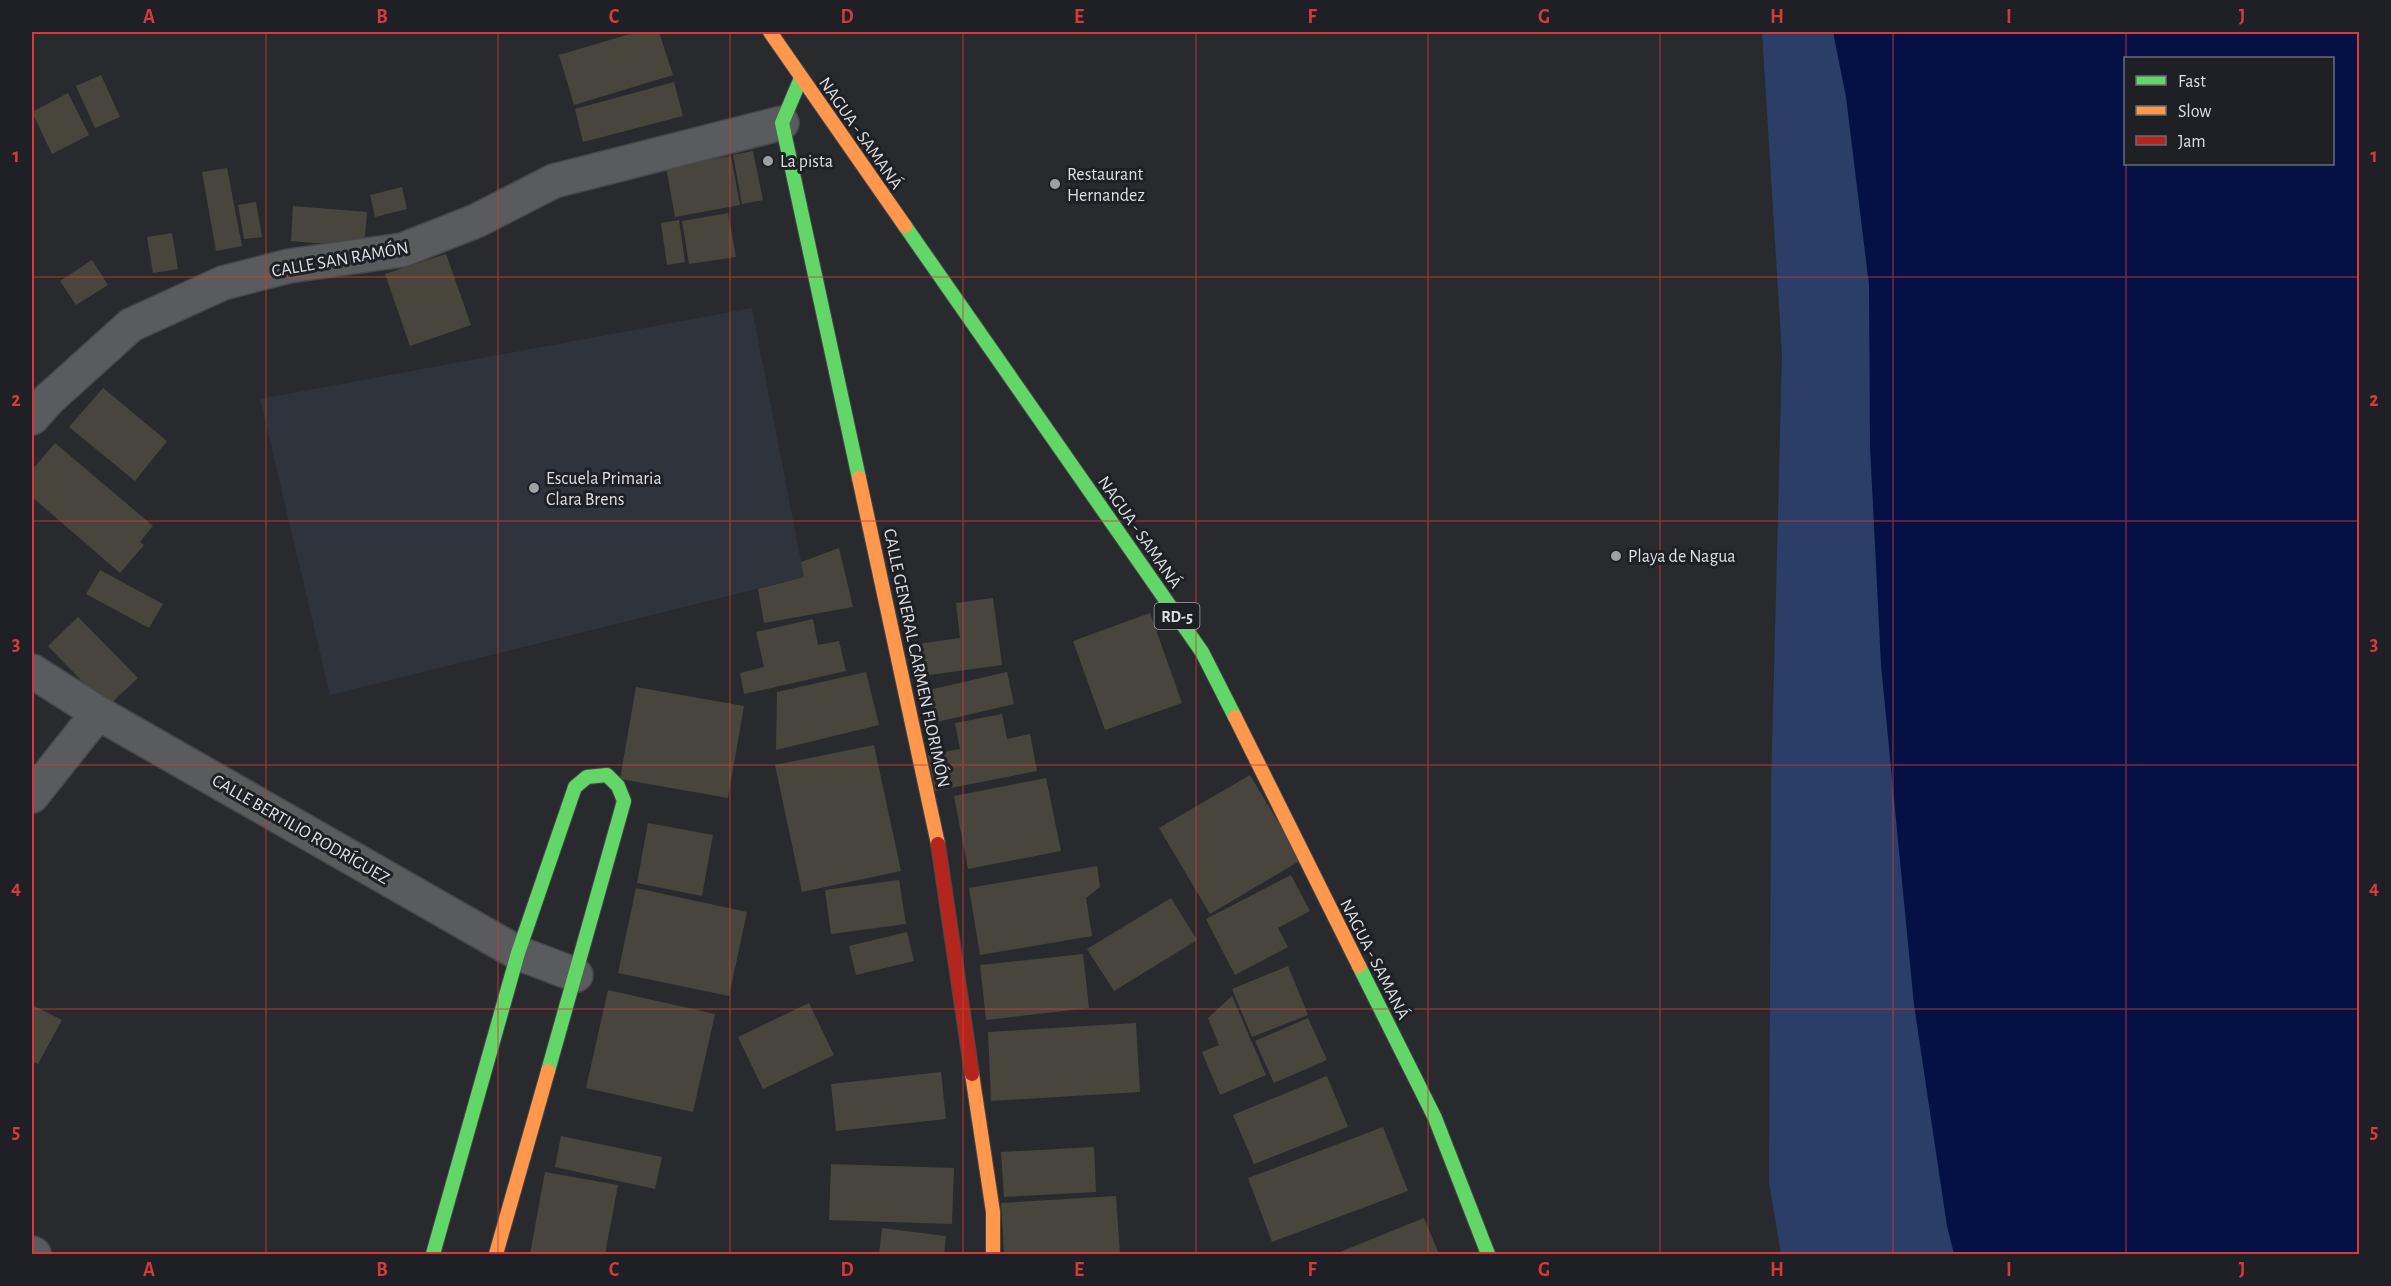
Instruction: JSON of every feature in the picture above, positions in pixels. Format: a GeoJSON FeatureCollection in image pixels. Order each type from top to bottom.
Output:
{"type":"FeatureCollection","features":[{"type":"Feature","properties":{"kind":"street","name":"NAGUA - SAMANÁ"},"geometry":{"type":"LineString","coordinates":[[770,32],[1202,652],[1435,1118],[1488,1254]]}},
{"type":"Feature","properties":{"kind":"street"},"geometry":{"type":"LineString","coordinates":[[782,123],[801,78]]}},
{"type":"Feature","properties":{"kind":"street","name":"CALLE SAN RAMÓN"},"geometry":{"type":"LineString","coordinates":[[32,418],[49,399],[131,325],[223,283],[289,266],[402,250],[476,221],[554,181],[782,123]]}},
{"type":"Feature","properties":{"kind":"street","name":"CALLE GENERAL CARMEN FLORIMÓN"},"geometry":{"type":"LineString","coordinates":[[782,123],[935,826],[993,1212],[993,1254]]}},
{"type":"Feature","properties":{"kind":"street","name":"CALLE BERTILIO RODRÍGUEZ"},"geometry":{"type":"LineString","coordinates":[[32,671],[98,713],[518,953],[576,975]]}},
{"type":"Feature","properties":{"kind":"street"},"geometry":{"type":"LineString","coordinates":[[32,796],[98,713]]}},
{"type":"Feature","properties":{"kind":"street"},"geometry":{"type":"LineString","coordinates":[[433,1254],[518,953],[575,787],[586,777],[607,775],[618,786],[624,801],[496,1254]]}},
{"type":"Feature","properties":{"kind":"shaded area"},"geometry":{"type":"Polygon","coordinates":[[[1762,32],[2359,32],[2359,1254],[1781,1254],[1769,1182],[1771,789],[1782,354],[1762,32]]]}},
{"type":"Feature","properties":{"kind":"shaded area"},"geometry":{"type":"Polygon","coordinates":[[[1833,32],[2359,32],[2359,1254],[1954,1254],[1947,1226],[1914,1005],[1881,665],[1870,446],[1869,285],[1846,97],[1833,32]]]}},
{"type":"Feature","properties":{"kind":"shaded area","name":"Escuela Primaria Clara Brens"},"geometry":{"type":"Polygon","coordinates":[[[752,308],[804,577],[330,695],[260,399],[752,308]]]}},
{"type":"Feature","properties":{"kind":"building"},"geometry":{"type":"Polygon","coordinates":[[[637,32],[659,32],[673,75],[574,105],[559,55],[637,32]]]}},
{"type":"Feature","properties":{"kind":"building"},"geometry":{"type":"Polygon","coordinates":[[[101,75],[120,117],[95,128],[76,86],[101,75]]]}},
{"type":"Feature","properties":{"kind":"building"},"geometry":{"type":"Polygon","coordinates":[[[674,82],[683,116],[583,142],[575,109],[674,82]]]}},
{"type":"Feature","properties":{"kind":"building"},"geometry":{"type":"Polygon","coordinates":[[[68,93],[89,135],[52,154],[32,112],[68,93]]]}},
{"type":"Feature","properties":{"kind":"building"},"geometry":{"type":"Polygon","coordinates":[[[753,151],[763,200],[742,204],[733,155],[753,151]]]}},
{"type":"Feature","properties":{"kind":"building"},"geometry":{"type":"Polygon","coordinates":[[[731,156],[740,205],[675,217],[666,167],[731,156]]]}},
{"type":"Feature","properties":{"kind":"building"},"geometry":{"type":"Polygon","coordinates":[[[227,168],[242,246],[216,251],[202,172],[227,168]]]}},
{"type":"Feature","properties":{"kind":"building"},"geometry":{"type":"Polygon","coordinates":[[[402,187],[407,209],[375,217],[370,195],[402,187]]]}},
{"type":"Feature","properties":{"kind":"building"},"geometry":{"type":"Polygon","coordinates":[[[256,202],[262,237],[244,239],[238,205],[256,202]]]}},
{"type":"Feature","properties":{"kind":"building"},"geometry":{"type":"Polygon","coordinates":[[[293,206],[367,212],[364,247],[291,241],[293,206]]]}},
{"type":"Feature","properties":{"kind":"building"},"geometry":{"type":"Polygon","coordinates":[[[728,213],[736,257],[689,264],[682,221],[728,213]]]}},
{"type":"Feature","properties":{"kind":"building"},"geometry":{"type":"Polygon","coordinates":[[[679,220],[685,262],[667,265],[661,223],[679,220]]]}},
{"type":"Feature","properties":{"kind":"building"},"geometry":{"type":"Polygon","coordinates":[[[172,233],[178,269],[153,273],[147,237],[172,233]]]}},
{"type":"Feature","properties":{"kind":"building"},"geometry":{"type":"Polygon","coordinates":[[[446,254],[471,325],[410,346],[385,274],[446,254]]]}},
{"type":"Feature","properties":{"kind":"building"},"geometry":{"type":"Polygon","coordinates":[[[92,260],[108,285],[76,305],[60,281],[92,260]]]}},
{"type":"Feature","properties":{"kind":"building"},"geometry":{"type":"Polygon","coordinates":[[[103,388],[167,441],[135,481],[69,427],[103,388]]]}},
{"type":"Feature","properties":{"kind":"building"},"geometry":{"type":"Polygon","coordinates":[[[55,443],[153,526],[140,542],[144,545],[120,573],[32,497],[32,470],[55,443]]]}},
{"type":"Feature","properties":{"kind":"building"},"geometry":{"type":"Polygon","coordinates":[[[839,548],[853,607],[764,623],[758,589],[804,577],[801,562],[839,548]]]}},
{"type":"Feature","properties":{"kind":"building"},"geometry":{"type":"Polygon","coordinates":[[[100,570],[163,604],[149,628],[86,594],[100,570]]]}},
{"type":"Feature","properties":{"kind":"building"},"geometry":{"type":"Polygon","coordinates":[[[993,598],[1002,665],[922,676],[918,644],[960,638],[956,603],[993,598]]]}},
{"type":"Feature","properties":{"kind":"building"},"geometry":{"type":"Polygon","coordinates":[[[1150,613],[1182,703],[1105,730],[1073,641],[1150,613]]]}},
{"type":"Feature","properties":{"kind":"building"},"geometry":{"type":"Polygon","coordinates":[[[78,617],[138,678],[107,707],[48,646],[78,617]]]}},
{"type":"Feature","properties":{"kind":"building"},"geometry":{"type":"Polygon","coordinates":[[[813,619],[818,645],[839,641],[846,671],[744,694],[740,673],[764,667],[756,632],[813,619]]]}},
{"type":"Feature","properties":{"kind":"building"},"geometry":{"type":"Polygon","coordinates":[[[866,672],[879,725],[776,750],[777,692],[866,672]]]}},
{"type":"Feature","properties":{"kind":"building"},"geometry":{"type":"Polygon","coordinates":[[[1007,672],[1014,704],[933,723],[925,691],[1007,672]]]}},
{"type":"Feature","properties":{"kind":"building"},"geometry":{"type":"Polygon","coordinates":[[[636,687],[744,706],[728,798],[620,779],[636,687]]]}},
{"type":"Feature","properties":{"kind":"building"},"geometry":{"type":"Polygon","coordinates":[[[1002,714],[1007,739],[1030,734],[1037,771],[935,791],[928,755],[960,749],[955,723],[1002,714]]]}},
{"type":"Feature","properties":{"kind":"building"},"geometry":{"type":"Polygon","coordinates":[[[874,745],[901,871],[802,892],[775,765],[874,745]]]}},
{"type":"Feature","properties":{"kind":"building"},"geometry":{"type":"Polygon","coordinates":[[[1250,775],[1301,860],[1210,914],[1159,828],[1250,775]]]}},
{"type":"Feature","properties":{"kind":"building"},"geometry":{"type":"Polygon","coordinates":[[[1046,778],[1061,851],[968,869],[954,796],[1046,778]]]}},
{"type":"Feature","properties":{"kind":"building"},"geometry":{"type":"Polygon","coordinates":[[[648,823],[713,835],[702,896],[637,883],[648,823]]]}},
{"type":"Feature","properties":{"kind":"building"},"geometry":{"type":"Polygon","coordinates":[[[1097,866],[1100,887],[1086,898],[1092,936],[980,955],[969,888],[1097,866]]]}},
{"type":"Feature","properties":{"kind":"building"},"geometry":{"type":"Polygon","coordinates":[[[1291,875],[1310,911],[1278,928],[1288,947],[1235,975],[1206,919],[1291,875]]]}},
{"type":"Feature","properties":{"kind":"building"},"geometry":{"type":"Polygon","coordinates":[[[899,880],[906,924],[831,934],[825,890],[899,880]]]}},
{"type":"Feature","properties":{"kind":"building"},"geometry":{"type":"Polygon","coordinates":[[[636,888],[747,912],[729,996],[618,973],[636,888]]]}},
{"type":"Feature","properties":{"kind":"building"},"geometry":{"type":"Polygon","coordinates":[[[1171,898],[1197,940],[1114,991],[1087,949],[1171,898]]]}},
{"type":"Feature","properties":{"kind":"building"},"geometry":{"type":"Polygon","coordinates":[[[907,932],[914,961],[856,975],[849,946],[907,932]]]}},
{"type":"Feature","properties":{"kind":"building"},"geometry":{"type":"Polygon","coordinates":[[[1083,954],[1089,1008],[986,1020],[980,965],[1083,954]]]}},
{"type":"Feature","properties":{"kind":"building"},"geometry":{"type":"Polygon","coordinates":[[[1288,966],[1308,1015],[1252,1037],[1232,989],[1288,966]]]}},
{"type":"Feature","properties":{"kind":"building"},"geometry":{"type":"Polygon","coordinates":[[[608,990],[715,1014],[693,1112],[586,1088],[608,990]]]}},
{"type":"Feature","properties":{"kind":"building"},"geometry":{"type":"Polygon","coordinates":[[[1232,996],[1266,1075],[1220,1095],[1202,1052],[1219,1045],[1208,1018],[1232,996]]]}},
{"type":"Feature","properties":{"kind":"building"},"geometry":{"type":"Polygon","coordinates":[[[809,1003],[834,1055],[763,1089],[738,1037],[809,1003]]]}},
{"type":"Feature","properties":{"kind":"building"},"geometry":{"type":"Polygon","coordinates":[[[32,1005],[62,1020],[38,1064],[32,1061],[32,1005]]]}},
{"type":"Feature","properties":{"kind":"building"},"geometry":{"type":"Polygon","coordinates":[[[1308,1018],[1327,1060],[1274,1083],[1255,1041],[1308,1018]]]}},
{"type":"Feature","properties":{"kind":"building"},"geometry":{"type":"Polygon","coordinates":[[[1136,1023],[1140,1092],[991,1101],[988,1032],[1136,1023]]]}},
{"type":"Feature","properties":{"kind":"building"},"geometry":{"type":"Polygon","coordinates":[[[941,1072],[946,1119],[836,1131],[831,1084],[941,1072]]]}},
{"type":"Feature","properties":{"kind":"building"},"geometry":{"type":"Polygon","coordinates":[[[1327,1076],[1348,1127],[1254,1164],[1233,1115],[1327,1076]]]}},
{"type":"Feature","properties":{"kind":"building"},"geometry":{"type":"Polygon","coordinates":[[[1383,1127],[1408,1191],[1272,1242],[1248,1178],[1383,1127]]]}},
{"type":"Feature","properties":{"kind":"building"},"geometry":{"type":"Polygon","coordinates":[[[561,1136],[662,1157],[655,1189],[555,1167],[561,1136]]]}},
{"type":"Feature","properties":{"kind":"building"},"geometry":{"type":"Polygon","coordinates":[[[1094,1147],[1096,1192],[1004,1197],[1001,1152],[1094,1147]]]}},
{"type":"Feature","properties":{"kind":"building"},"geometry":{"type":"Polygon","coordinates":[[[831,1164],[954,1168],[952,1224],[829,1220],[831,1164]]]}},
{"type":"Feature","properties":{"kind":"building"},"geometry":{"type":"Polygon","coordinates":[[[545,1172],[618,1185],[605,1254],[530,1254],[545,1172]]]}},
{"type":"Feature","properties":{"kind":"building"},"geometry":{"type":"Polygon","coordinates":[[[1116,1196],[1120,1254],[1004,1254],[1001,1203],[1116,1196]]]}},
{"type":"Feature","properties":{"kind":"building"},"geometry":{"type":"Polygon","coordinates":[[[1424,1218],[1439,1254],[1335,1254],[1424,1218]]]}},
{"type":"Feature","properties":{"kind":"building"},"geometry":{"type":"Polygon","coordinates":[[[882,1228],[946,1236],[944,1254],[879,1254],[882,1228]]]}},
{"type":"Feature","properties":{"kind":"traffic: fast"},"geometry":{"type":"LineString","coordinates":[[801,78],[782,123],[859,478]]}},
{"type":"Feature","properties":{"kind":"traffic: fast"},"geometry":{"type":"LineString","coordinates":[[905,226],[1202,652],[1235,717]]}},
{"type":"Feature","properties":{"kind":"traffic: fast"},"geometry":{"type":"LineString","coordinates":[[433,1254],[518,953],[575,787],[587,777],[607,775],[618,786],[624,801],[548,1071]]}},
{"type":"Feature","properties":{"kind":"traffic: fast"},"geometry":{"type":"LineString","coordinates":[[1359,966],[1435,1118],[1488,1254]]}},
{"type":"Feature","properties":{"kind":"traffic: slow"},"geometry":{"type":"LineString","coordinates":[[770,32],[905,226]]}},
{"type":"Feature","properties":{"kind":"traffic: slow"},"geometry":{"type":"LineString","coordinates":[[859,478],[938,844]]}},
{"type":"Feature","properties":{"kind":"traffic: slow"},"geometry":{"type":"LineString","coordinates":[[1235,717],[1359,966]]}},
{"type":"Feature","properties":{"kind":"traffic: slow"},"geometry":{"type":"LineString","coordinates":[[496,1254],[548,1071]]}},
{"type":"Feature","properties":{"kind":"traffic: slow"},"geometry":{"type":"LineString","coordinates":[[972,1074],[993,1212],[993,1254]]}},
{"type":"Feature","properties":{"kind":"traffic: jam"},"geometry":{"type":"LineString","coordinates":[[938,844],[972,1074]]}},
{"type":"Feature","properties":{"kind":"place","name":"La pista"},"geometry":{"type":"Point","coordinates":[768,161]}},
{"type":"Feature","properties":{"kind":"place","name":"Restaurant Hernandez"},"geometry":{"type":"Point","coordinates":[1055,184]}},
{"type":"Feature","properties":{"kind":"place","name":"Escuela Primaria Clara Brens"},"geometry":{"type":"Point","coordinates":[534,488]}},
{"type":"Feature","properties":{"kind":"place","name":"Playa de Nagua"},"geometry":{"type":"Point","coordinates":[1616,556]}}]}
